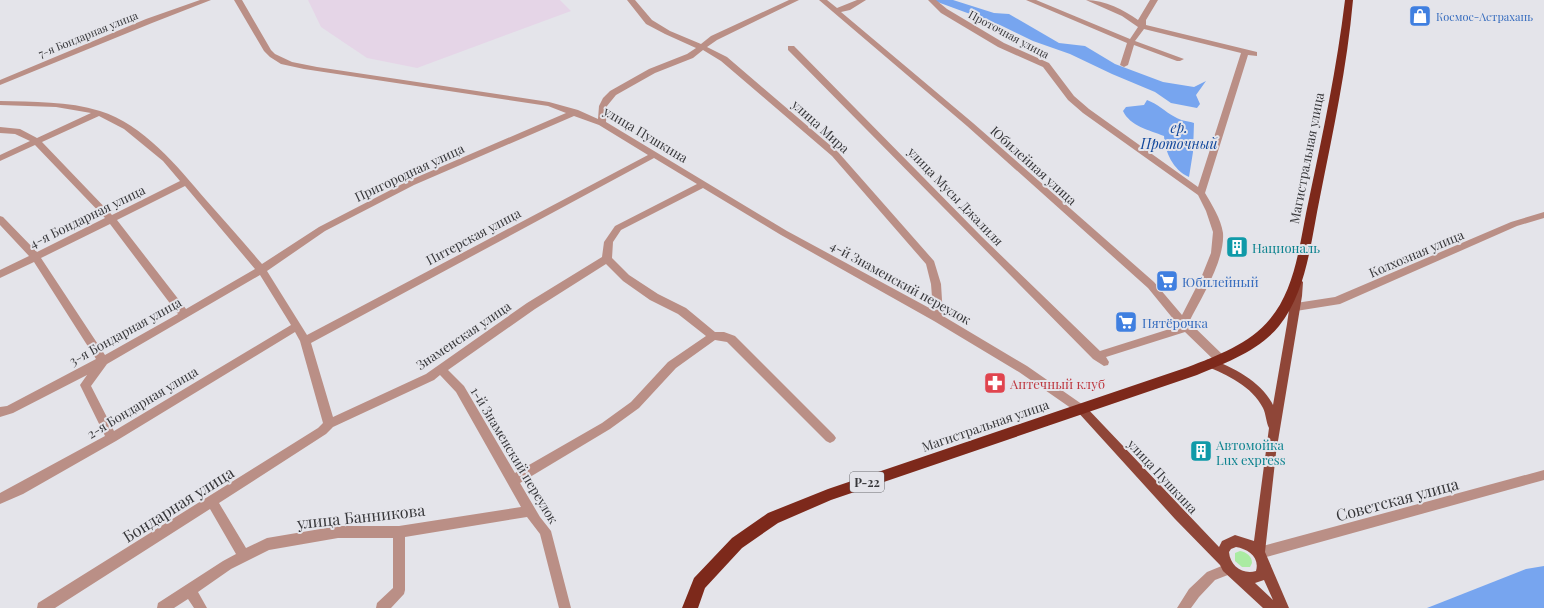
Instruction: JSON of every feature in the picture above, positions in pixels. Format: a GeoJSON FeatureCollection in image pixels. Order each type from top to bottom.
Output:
{"type":"FeatureCollection","features":[{"type":"Feature","properties":{"kind":"highway","name":"Магистральная улица"},"geometry":{"type":"LineString","coordinates":[[690,608],[699,583],[737,543],[773,518],[828,495],[1082,410],[1215,361],[1264,334],[1276,322],[1285,308],[1299,270],[1341,62],[1349,0]]}},
{"type":"Feature","properties":{"kind":"main road"},"geometry":{"type":"LineString","coordinates":[[1283,608],[1262,559],[1245,543],[1230,542],[1224,548],[1230,569],[1251,579],[1261,575],[1262,559],[1264,497],[1296,307],[1299,270]]}},
{"type":"Feature","properties":{"kind":"main road"},"geometry":{"type":"LineString","coordinates":[[1215,361],[1259,392],[1268,406],[1273,419],[1273,440]]}},
{"type":"Feature","properties":{"kind":"main road","name":"улица Пушкина"},"geometry":{"type":"LineString","coordinates":[[1082,410],[1230,569],[1272,608]]}},
{"type":"Feature","properties":{"kind":"street","name":"7-я Бондарная улица"},"geometry":{"type":"LineString","coordinates":[[0,83],[149,21],[207,0]]}},
{"type":"Feature","properties":{"kind":"street","name":"улица Пушкина"},"geometry":{"type":"LineString","coordinates":[[238,0],[268,51],[273,58],[281,62],[324,70],[549,104],[575,112],[602,123],[702,185]]}},
{"type":"Feature","properties":{"kind":"street","name":"улица Мира"},"geometry":{"type":"LineString","coordinates":[[631,0],[641,15],[648,21],[678,39],[712,52],[724,59],[835,154],[931,263],[936,284],[938,318]]}},
{"type":"Feature","properties":{"kind":"street"},"geometry":{"type":"LineString","coordinates":[[602,123],[603,106],[609,96],[652,71],[690,56],[699,47],[714,38],[795,0]]}},
{"type":"Feature","properties":{"kind":"street","name":"Юбилейная улица"},"geometry":{"type":"LineString","coordinates":[[823,0],[846,22],[865,34],[912,74],[1151,286],[1215,361]]}},
{"type":"Feature","properties":{"kind":"street"},"geometry":{"type":"LineString","coordinates":[[835,11],[846,8],[862,0]]}},
{"type":"Feature","properties":{"kind":"street"},"geometry":{"type":"LineString","coordinates":[[1030,0],[1131,42],[1180,59]]}},
{"type":"Feature","properties":{"kind":"street"},"geometry":{"type":"LineString","coordinates":[[1090,0],[1125,14],[1142,26],[1249,53],[1201,193],[1214,218],[1218,234],[1216,248],[1204,283],[1185,325]]}},
{"type":"Feature","properties":{"kind":"street"},"geometry":{"type":"LineString","coordinates":[[1124,65],[1131,42],[1142,26],[1142,20],[1154,0]]}},
{"type":"Feature","properties":{"kind":"street","name":"Проточная улица"},"geometry":{"type":"LineString","coordinates":[[933,1],[944,11],[1001,45],[1046,65],[1071,98],[1086,111],[1201,193]]}},
{"type":"Feature","properties":{"kind":"street","name":"улица Мусы Джалиля"},"geometry":{"type":"LineString","coordinates":[[791,48],[979,240],[1100,359],[1185,325]]}},
{"type":"Feature","properties":{"kind":"street"},"geometry":{"type":"LineString","coordinates":[[0,103],[56,105],[81,108],[99,113],[127,127],[166,159],[261,269],[297,326],[305,340],[329,424]]}},
{"type":"Feature","properties":{"kind":"street","name":"Пригородная улица"},"geometry":{"type":"LineString","coordinates":[[261,269],[314,234],[412,183],[575,112]]}},
{"type":"Feature","properties":{"kind":"street"},"geometry":{"type":"LineString","coordinates":[[0,158],[99,113]]}},
{"type":"Feature","properties":{"kind":"street"},"geometry":{"type":"LineString","coordinates":[[0,130],[18,131],[36,141],[111,219],[184,314]]}},
{"type":"Feature","properties":{"kind":"street","name":"Питерская улица"},"geometry":{"type":"LineString","coordinates":[[305,340],[654,155]]}},
{"type":"Feature","properties":{"kind":"street","name":"4-я Бондарная улица"},"geometry":{"type":"LineString","coordinates":[[0,274],[186,182]]}},
{"type":"Feature","properties":{"kind":"street"},"geometry":{"type":"LineString","coordinates":[[702,185],[618,228],[610,236],[606,245],[607,259],[626,278],[654,297],[682,311],[713,336]]}},
{"type":"Feature","properties":{"kind":"street","name":"4-й Знаменский переулок"},"geometry":{"type":"LineString","coordinates":[[702,185],[784,234],[938,318],[1023,369],[1082,410]]}},
{"type":"Feature","properties":{"kind":"street","name":"Колхозная улица"},"geometry":{"type":"LineString","coordinates":[[1296,307],[1336,301],[1514,224],[1544,215]]}},
{"type":"Feature","properties":{"kind":"street"},"geometry":{"type":"LineString","coordinates":[[0,219],[35,256],[103,361],[85,385],[112,438]]}},
{"type":"Feature","properties":{"kind":"street","name":"Знаменская улица"},"geometry":{"type":"LineString","coordinates":[[329,424],[430,377],[531,306],[607,259]]}},
{"type":"Feature","properties":{"kind":"street","name":"3-я Бондарная улица"},"geometry":{"type":"LineString","coordinates":[[0,412],[8,410],[103,361],[249,278],[261,269]]}},
{"type":"Feature","properties":{"kind":"street","name":"2-я Бондарная улица"},"geometry":{"type":"LineString","coordinates":[[0,499],[112,438],[297,326]]}},
{"type":"Feature","properties":{"kind":"street"},"geometry":{"type":"LineString","coordinates":[[514,480],[606,426],[635,406],[672,365],[713,336],[724,336],[731,339],[830,438]]}},
{"type":"Feature","properties":{"kind":"street","name":"1-й Знаменский переулок"},"geometry":{"type":"LineString","coordinates":[[441,369],[460,389],[531,511],[545,530],[558,586],[565,608]]}},
{"type":"Feature","properties":{"kind":"street","name":"Бондарная улица"},"geometry":{"type":"LineString","coordinates":[[43,608],[322,431],[329,424]]}},
{"type":"Feature","properties":{"kind":"street","name":"Советская улица"},"geometry":{"type":"LineString","coordinates":[[1262,559],[1544,475]]}},
{"type":"Feature","properties":{"kind":"street"},"geometry":{"type":"LineString","coordinates":[[212,501],[244,556]]}},
{"type":"Feature","properties":{"kind":"street","name":"улица Банникова"},"geometry":{"type":"LineString","coordinates":[[163,608],[227,565],[267,544],[338,532],[399,532],[531,511]]}},
{"type":"Feature","properties":{"kind":"street"},"geometry":{"type":"LineString","coordinates":[[382,608],[399,590],[399,532]]}},
{"type":"Feature","properties":{"kind":"street"},"geometry":{"type":"LineString","coordinates":[[1183,608],[1194,593],[1211,576],[1230,569]]}},
{"type":"Feature","properties":{"kind":"street"},"geometry":{"type":"LineString","coordinates":[[190,590],[201,608]]}},
{"type":"Feature","properties":{"kind":"shaded area"},"geometry":{"type":"Polygon","coordinates":[[[308,0],[560,0],[571,11],[417,68],[367,58],[321,27],[308,0]]]}},
{"type":"Feature","properties":{"kind":"green space"},"geometry":{"type":"Polygon","coordinates":[[[1240,551],[1250,556],[1252,563],[1250,567],[1242,567],[1235,561],[1235,553],[1240,551]]]}},
{"type":"Feature","properties":{"kind":"water","name":"ер. Проточный"},"geometry":{"type":"Polygon","coordinates":[[[932,0],[953,0],[994,13],[1009,14],[1059,43],[1085,46],[1115,64],[1163,82],[1194,87],[1206,81],[1196,95],[1200,104],[1197,108],[1171,103],[1155,92],[1070,54],[1033,41],[1000,25],[932,0]]]}},
{"type":"Feature","properties":{"kind":"water","name":"ер. Проточный"},"geometry":{"type":"Polygon","coordinates":[[[1147,100],[1177,118],[1194,123],[1193,152],[1189,177],[1178,170],[1174,165],[1168,154],[1164,136],[1135,124],[1123,111],[1126,107],[1144,105],[1147,100]]]}},
{"type":"Feature","properties":{"kind":"water"},"geometry":{"type":"Polygon","coordinates":[[[1544,566],[1544,608],[1427,608],[1526,569],[1544,566]]]}},
{"type":"Feature","properties":{"kind":"place","name":"Космос-Астрахань"},"geometry":{"type":"Point","coordinates":[1420,16]}},
{"type":"Feature","properties":{"kind":"place","name":"Националь"},"geometry":{"type":"Point","coordinates":[1237,247]}},
{"type":"Feature","properties":{"kind":"place","name":"Юбилейный"},"geometry":{"type":"Point","coordinates":[1167,281]}},
{"type":"Feature","properties":{"kind":"place","name":"Пятёрочка"},"geometry":{"type":"Point","coordinates":[1126,322]}},
{"type":"Feature","properties":{"kind":"place","name":"Аптечный клуб"},"geometry":{"type":"Point","coordinates":[995,383]}},
{"type":"Feature","properties":{"kind":"place","name":"Автомойка Lux express"},"geometry":{"type":"Point","coordinates":[1201,451]}}]}
